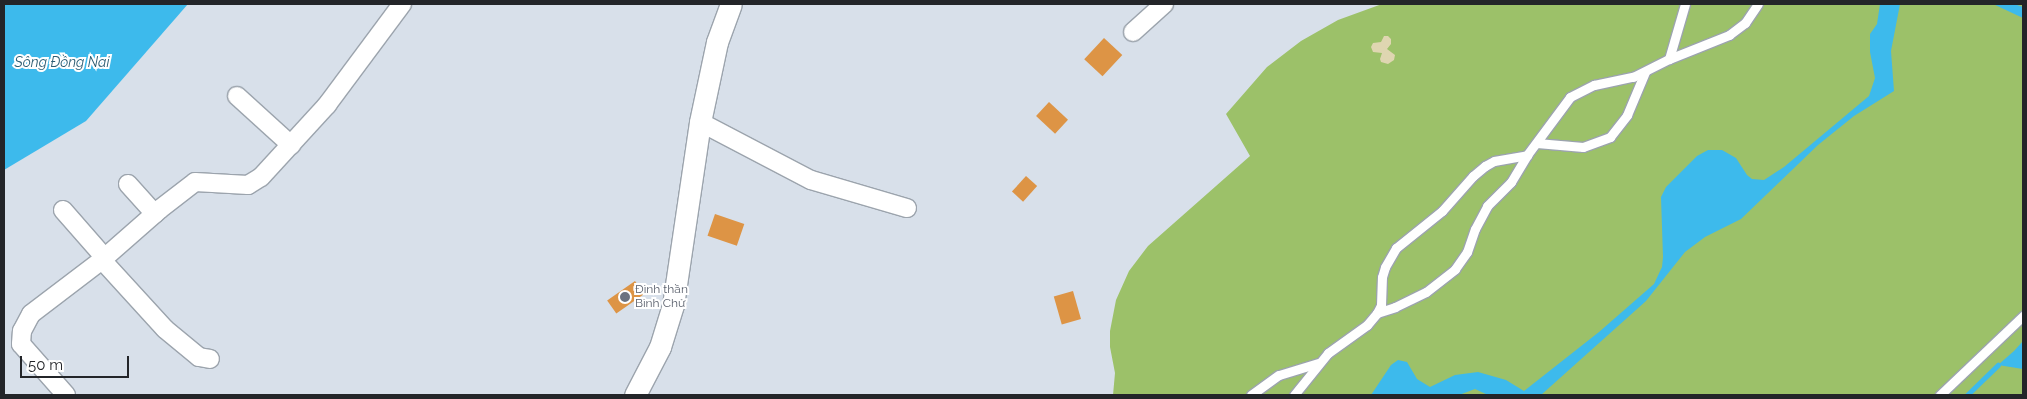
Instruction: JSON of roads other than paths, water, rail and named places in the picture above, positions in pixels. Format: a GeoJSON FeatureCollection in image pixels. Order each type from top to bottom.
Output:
{"type":"FeatureCollection","features":[{"type":"Feature","properties":{"kind":"street"},"geometry":{"type":"LineString","coordinates":[[66,395],[21,344],[22,331],[31,314],[103,259],[196,182],[248,186],[261,177],[327,105],[402,4]]}},
{"type":"Feature","properties":{"kind":"street"},"geometry":{"type":"LineString","coordinates":[[635,395],[660,347],[673,305],[700,122],[717,42],[731,4]]}},
{"type":"Feature","properties":{"kind":"street"},"geometry":{"type":"LineString","coordinates":[[1133,32],[1164,4]]}},
{"type":"Feature","properties":{"kind":"street"},"geometry":{"type":"LineString","coordinates":[[237,96],[290,145]]}},
{"type":"Feature","properties":{"kind":"street"},"geometry":{"type":"LineString","coordinates":[[700,122],[811,180],[907,208]]}},
{"type":"Feature","properties":{"kind":"street"},"geometry":{"type":"LineString","coordinates":[[128,184],[155,214]]}},
{"type":"Feature","properties":{"kind":"street"},"geometry":{"type":"LineString","coordinates":[[63,210],[103,259],[165,329],[198,357],[210,359]]}},
{"type":"Feature","properties":{"kind":"lane"},"geometry":{"type":"LineString","coordinates":[[1669,59],[1685,4]]}},
{"type":"Feature","properties":{"kind":"lane"},"geometry":{"type":"LineString","coordinates":[[1377,313],[1419,296],[1439,283],[1455,269],[1467,252],[1480,217],[1491,202],[1511,182],[1527,154],[1564,104],[1578,92],[1594,85],[1620,80],[1645,72],[1669,59],[1733,32],[1745,23],[1758,4]]}},
{"type":"Feature","properties":{"kind":"lane"},"geometry":{"type":"LineString","coordinates":[[1537,143],[1582,147],[1610,137],[1628,115],[1645,72]]}},
{"type":"Feature","properties":{"kind":"lane"},"geometry":{"type":"LineString","coordinates":[[1294,395],[1318,363],[1340,343],[1366,325],[1377,313],[1381,305],[1385,267],[1396,248],[1442,211],[1485,166],[1494,161],[1527,154]]}},
{"type":"Feature","properties":{"kind":"lane"},"geometry":{"type":"LineString","coordinates":[[1940,395],[2023,316]]}},
{"type":"Feature","properties":{"kind":"lane"},"geometry":{"type":"LineString","coordinates":[[1251,395],[1279,375],[1318,363]]}},
{"type":"Feature","properties":{"kind":"water","name":"Sông Đồng Nai"},"geometry":{"type":"Polygon","coordinates":[[[4,4],[188,4],[86,121],[4,170],[4,4]]]}},
{"type":"Feature","properties":{"kind":"water"},"geometry":{"type":"Polygon","coordinates":[[[1880,4],[1900,4],[1891,51],[1894,91],[1854,116],[1818,145],[1741,219],[1705,237],[1685,252],[1646,301],[1541,395],[1488,395],[1475,389],[1459,395],[1371,395],[1391,365],[1398,360],[1407,362],[1417,379],[1430,387],[1455,375],[1478,372],[1506,380],[1524,391],[1599,332],[1654,284],[1662,267],[1663,257],[1661,197],[1666,187],[1697,156],[1708,150],[1722,150],[1736,158],[1747,175],[1752,179],[1764,180],[1784,167],[1869,96],[1875,78],[1870,52],[1870,34],[1877,24],[1880,4]]]}},
{"type":"Feature","properties":{"kind":"water"},"geometry":{"type":"Polygon","coordinates":[[[1993,4],[2014,4],[2023,7],[2023,18],[1993,4]]]}},
{"type":"Feature","properties":{"kind":"water"},"geometry":{"type":"Polygon","coordinates":[[[2023,341],[2023,369],[1998,365],[2014,351],[2023,341]]]}},
{"type":"Feature","properties":{"kind":"waterway"},"geometry":{"type":"LineString","coordinates":[[1967,395],[1998,365]]}},
{"type":"Feature","properties":{"kind":"place","name":"Đình thần Bình Chử"},"geometry":{"type":"Point","coordinates":[625,297]}}]}
